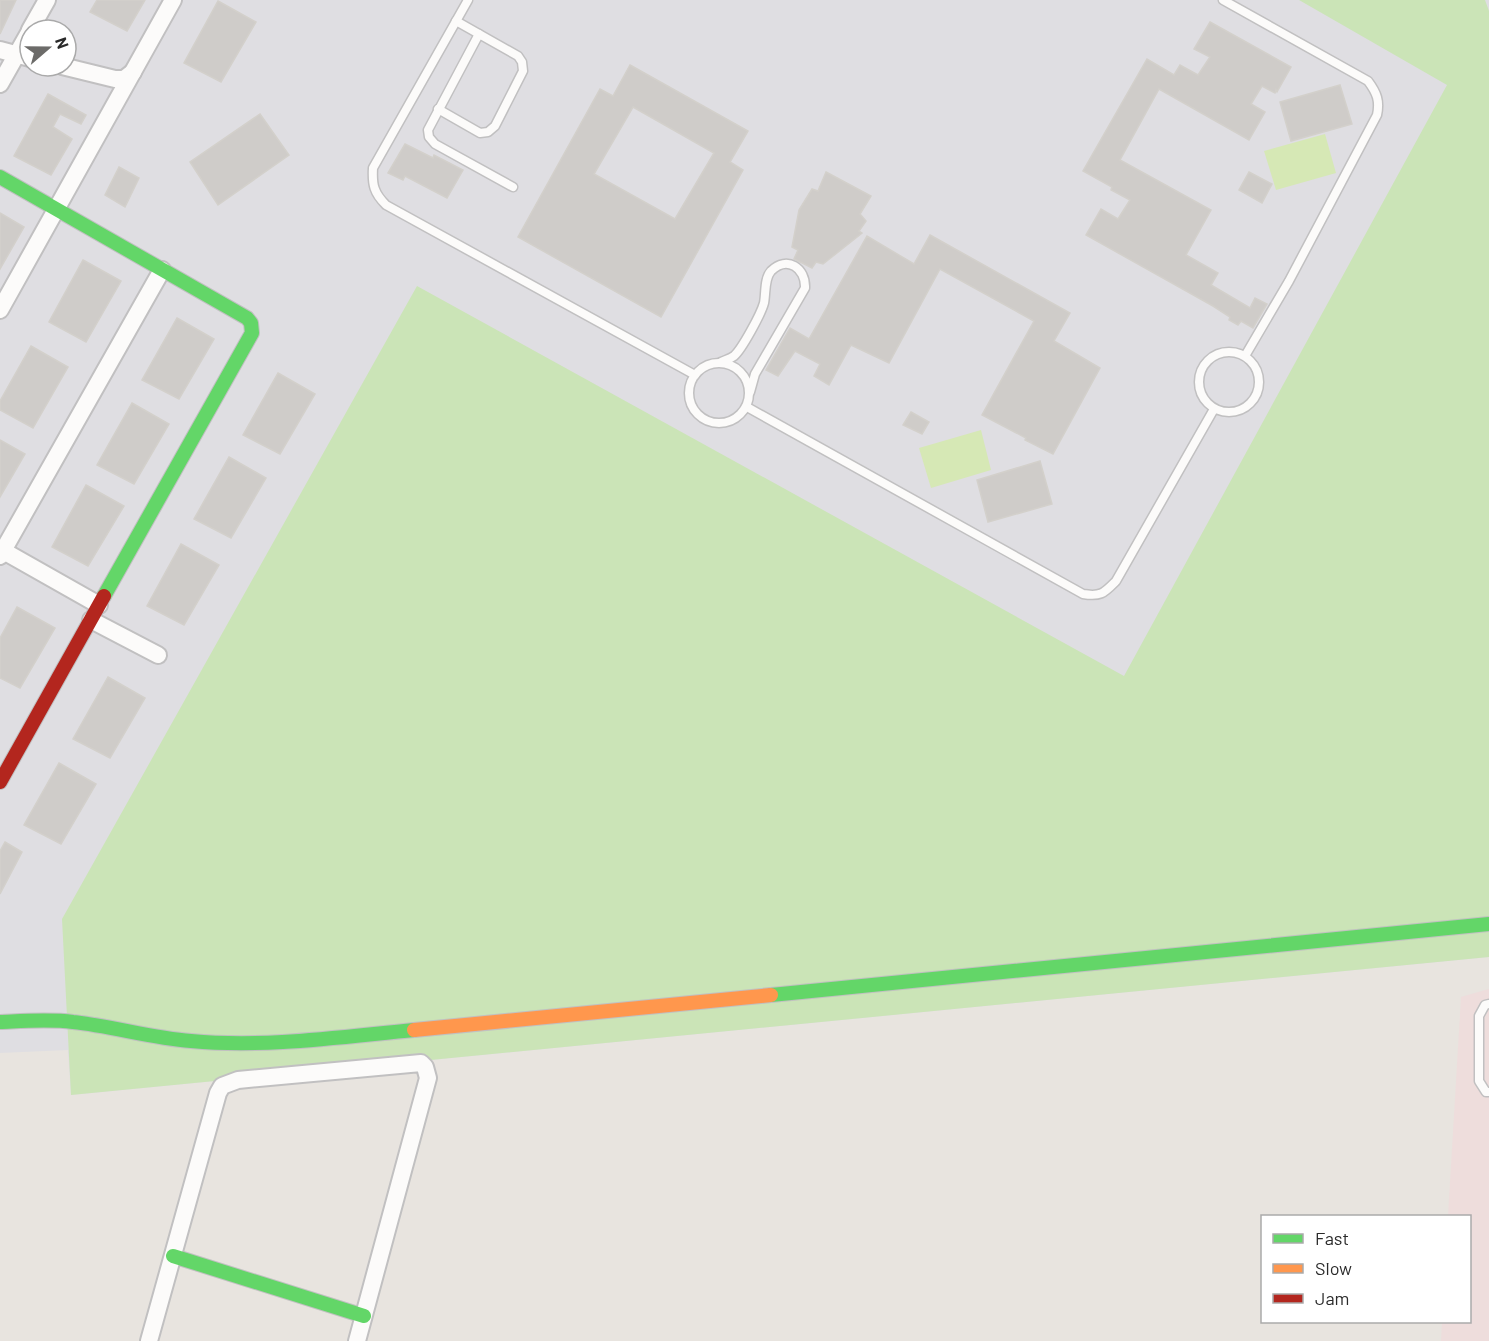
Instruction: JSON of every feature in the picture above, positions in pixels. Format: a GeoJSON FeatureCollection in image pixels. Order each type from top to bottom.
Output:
{"type":"FeatureCollection","features":[{"type":"Feature","properties":{"kind":"street"},"geometry":{"type":"LineString","coordinates":[[37,18],[47,0]]}},
{"type":"Feature","properties":{"kind":"street"},"geometry":{"type":"LineString","coordinates":[[0,310],[173,0]]}},
{"type":"Feature","properties":{"kind":"street"},"geometry":{"type":"LineString","coordinates":[[0,50],[18,55]]}},
{"type":"Feature","properties":{"kind":"street"},"geometry":{"type":"LineString","coordinates":[[0,84],[18,62]]}},
{"type":"Feature","properties":{"kind":"street"},"geometry":{"type":"LineString","coordinates":[[78,70],[124,79],[133,72]]}},
{"type":"Feature","properties":{"kind":"street"},"geometry":{"type":"LineString","coordinates":[[111,78],[119,87],[117,100]]}},
{"type":"Feature","properties":{"kind":"street"},"geometry":{"type":"LineString","coordinates":[[0,177],[246,318],[251,323],[252,333],[0,782]]}},
{"type":"Feature","properties":{"kind":"street"},"geometry":{"type":"LineString","coordinates":[[159,656],[1,552],[162,270]]}},
{"type":"Feature","properties":{"kind":"street"},"geometry":{"type":"LineString","coordinates":[[0,1022],[39,1020],[74,1022],[189,1041],[279,1043],[1489,924]]}},
{"type":"Feature","properties":{"kind":"street"},"geometry":{"type":"LineString","coordinates":[[149,1341],[218,1093],[222,1086],[238,1080],[421,1064],[425,1067],[428,1078],[357,1341]]}},
{"type":"Feature","properties":{"kind":"street"},"geometry":{"type":"LineString","coordinates":[[173,1256],[364,1316]]}},
{"type":"Feature","properties":{"kind":"lane"},"geometry":{"type":"LineString","coordinates":[[468,0],[373,168],[372,183],[376,194],[386,205],[694,375]]}},
{"type":"Feature","properties":{"kind":"lane"},"geometry":{"type":"LineString","coordinates":[[1222,0],[1368,81],[1380,103],[1377,116],[1289,280],[1245,356]]}},
{"type":"Feature","properties":{"kind":"lane"},"geometry":{"type":"LineString","coordinates":[[438,109],[480,133],[488,132],[495,126],[523,71],[522,62],[518,56],[456,21]]}},
{"type":"Feature","properties":{"kind":"lane"},"geometry":{"type":"LineString","coordinates":[[479,34],[438,109],[428,130],[429,137],[435,144],[513,187]]}},
{"type":"Feature","properties":{"kind":"lane"},"geometry":{"type":"LineString","coordinates":[[791,265],[801,270],[806,278],[805,288],[755,375],[747,407],[735,419],[720,424],[704,419],[692,407],[689,390],[694,375],[706,365],[721,362],[734,356],[761,314],[766,284],[771,272],[780,266],[791,265]]}},
{"type":"Feature","properties":{"kind":"lane"},"geometry":{"type":"LineString","coordinates":[[1227,351],[1245,356],[1258,372],[1257,393],[1252,402],[1234,412],[1214,409],[1206,403],[1201,394],[1199,375],[1202,366],[1209,358],[1227,351]]}},
{"type":"Feature","properties":{"kind":"lane"},"geometry":{"type":"LineString","coordinates":[[721,362],[735,366],[746,377],[750,392]]}},
{"type":"Feature","properties":{"kind":"lane"},"geometry":{"type":"LineString","coordinates":[[747,407],[1083,594],[1095,596],[1105,592],[1116,581],[1214,409]]}},
{"type":"Feature","properties":{"kind":"lane"},"geometry":{"type":"LineString","coordinates":[[1489,1004],[1485,1005],[1479,1016],[1479,1081],[1486,1092],[1489,1092]]}},
{"type":"Feature","properties":{"kind":"shaded area"},"geometry":{"type":"Polygon","coordinates":[[[0,0],[1489,0],[1489,957],[71,1095],[68,1050],[0,1053],[0,0]]]}},
{"type":"Feature","properties":{"kind":"shaded area"},"geometry":{"type":"Polygon","coordinates":[[[1489,989],[1489,1341],[1441,1341],[1442,1323],[1471,1323],[1471,1215],[1448,1215],[1461,997],[1489,989]]]}},
{"type":"Feature","properties":{"kind":"green space"},"geometry":{"type":"Polygon","coordinates":[[[1299,0],[1485,0],[1489,11],[1489,957],[71,1095],[62,919],[417,286],[1124,676],[1447,85],[1299,0]]]}},
{"type":"Feature","properties":{"kind":"green space"},"geometry":{"type":"Polygon","coordinates":[[[1325,134],[1336,173],[1276,190],[1264,151],[1325,134]]]}},
{"type":"Feature","properties":{"kind":"green space"},"geometry":{"type":"Polygon","coordinates":[[[981,430],[991,470],[931,488],[919,448],[981,430]]]}},
{"type":"Feature","properties":{"kind":"building"},"geometry":{"type":"Polygon","coordinates":[[[0,0],[16,0],[0,34],[0,0]]]}},
{"type":"Feature","properties":{"kind":"building"},"geometry":{"type":"Polygon","coordinates":[[[97,0],[145,0],[127,31],[90,12],[97,0]]]}},
{"type":"Feature","properties":{"kind":"building"},"geometry":{"type":"Polygon","coordinates":[[[218,1],[256,22],[221,82],[184,63],[218,1]]]}},
{"type":"Feature","properties":{"kind":"building"},"geometry":{"type":"Polygon","coordinates":[[[1210,22],[1291,67],[1277,92],[1262,86],[1251,104],[1265,112],[1249,140],[1159,89],[1120,160],[1211,210],[1186,255],[1218,273],[1211,285],[1250,308],[1255,298],[1267,304],[1253,328],[1241,321],[1238,325],[1229,320],[1230,317],[1213,306],[1086,235],[1101,209],[1118,219],[1130,200],[1083,171],[1147,59],[1174,75],[1180,65],[1198,75],[1210,57],[1194,49],[1210,22]]]}},
{"type":"Feature","properties":{"kind":"building"},"geometry":{"type":"Polygon","coordinates":[[[630,65],[748,131],[730,162],[743,170],[661,317],[518,237],[600,89],[613,96],[630,65]],[[633,107],[594,174],[675,219],[714,153],[633,107]]]}},
{"type":"Feature","properties":{"kind":"building"},"geometry":{"type":"Polygon","coordinates":[[[1340,85],[1352,124],[1291,141],[1280,102],[1340,85]]]}},
{"type":"Feature","properties":{"kind":"building"},"geometry":{"type":"Polygon","coordinates":[[[48,94],[86,115],[81,124],[60,114],[53,127],[72,139],[51,175],[14,156],[48,94]]]}},
{"type":"Feature","properties":{"kind":"building"},"geometry":{"type":"Polygon","coordinates":[[[260,114],[289,155],[218,205],[190,162],[260,114]]]}},
{"type":"Feature","properties":{"kind":"building"},"geometry":{"type":"Polygon","coordinates":[[[405,144],[433,158],[434,155],[463,170],[447,198],[405,176],[403,180],[388,173],[405,144]]]}},
{"type":"Feature","properties":{"kind":"building"},"geometry":{"type":"Polygon","coordinates":[[[119,167],[139,178],[125,207],[105,195],[119,167]]]}},
{"type":"Feature","properties":{"kind":"building"},"geometry":{"type":"Polygon","coordinates":[[[826,172],[871,196],[860,214],[866,221],[859,231],[862,233],[823,264],[816,262],[812,268],[794,259],[798,250],[792,247],[799,210],[812,189],[818,191],[826,172]]]}},
{"type":"Feature","properties":{"kind":"building"},"geometry":{"type":"Polygon","coordinates":[[[1249,172],[1272,184],[1262,203],[1239,190],[1249,172]]]}},
{"type":"Feature","properties":{"kind":"building"},"geometry":{"type":"Polygon","coordinates":[[[0,213],[24,227],[0,269],[0,213]]]}},
{"type":"Feature","properties":{"kind":"building"},"geometry":{"type":"Polygon","coordinates":[[[930,235],[1070,313],[1054,341],[1100,368],[1053,454],[982,415],[1034,321],[940,269],[889,363],[851,345],[829,385],[814,376],[820,364],[795,351],[778,376],[766,370],[790,328],[809,339],[867,236],[914,264],[930,235]]]}},
{"type":"Feature","properties":{"kind":"building"},"geometry":{"type":"Polygon","coordinates":[[[83,260],[121,281],[86,342],[49,322],[83,260]]]}},
{"type":"Feature","properties":{"kind":"building"},"geometry":{"type":"Polygon","coordinates":[[[177,318],[214,339],[179,399],[142,380],[177,318]]]}},
{"type":"Feature","properties":{"kind":"building"},"geometry":{"type":"Polygon","coordinates":[[[31,346],[68,367],[33,428],[0,410],[0,401],[31,346]]]}},
{"type":"Feature","properties":{"kind":"building"},"geometry":{"type":"Polygon","coordinates":[[[278,373],[315,394],[280,454],[243,435],[278,373]]]}},
{"type":"Feature","properties":{"kind":"building"},"geometry":{"type":"Polygon","coordinates":[[[132,403],[169,424],[134,484],[97,465],[132,403]]]}},
{"type":"Feature","properties":{"kind":"building"},"geometry":{"type":"Polygon","coordinates":[[[911,412],[929,422],[922,434],[903,425],[911,412]]]}},
{"type":"Feature","properties":{"kind":"building"},"geometry":{"type":"Polygon","coordinates":[[[0,440],[25,454],[0,497],[0,440]]]}},
{"type":"Feature","properties":{"kind":"building"},"geometry":{"type":"Polygon","coordinates":[[[229,457],[266,478],[231,538],[194,519],[229,457]]]}},
{"type":"Feature","properties":{"kind":"building"},"geometry":{"type":"Polygon","coordinates":[[[1040,461],[1052,504],[988,522],[977,480],[1040,461]]]}},
{"type":"Feature","properties":{"kind":"building"},"geometry":{"type":"Polygon","coordinates":[[[86,485],[124,506],[88,566],[52,547],[86,485]]]}},
{"type":"Feature","properties":{"kind":"building"},"geometry":{"type":"Polygon","coordinates":[[[181,544],[219,565],[184,625],[147,606],[181,544]]]}},
{"type":"Feature","properties":{"kind":"building"},"geometry":{"type":"Polygon","coordinates":[[[17,607],[55,628],[20,688],[0,678],[0,638],[17,607]]]}},
{"type":"Feature","properties":{"kind":"building"},"geometry":{"type":"Polygon","coordinates":[[[108,677],[145,698],[110,758],[73,739],[108,677]]]}},
{"type":"Feature","properties":{"kind":"building"},"geometry":{"type":"Polygon","coordinates":[[[59,763],[96,784],[61,844],[24,825],[59,763]]]}},
{"type":"Feature","properties":{"kind":"building"},"geometry":{"type":"Polygon","coordinates":[[[5,842],[22,852],[0,894],[0,851],[5,842]]]}},
{"type":"Feature","properties":{"kind":"traffic: fast"},"geometry":{"type":"LineString","coordinates":[[0,177],[247,318],[251,323],[252,333],[104,596]]}},
{"type":"Feature","properties":{"kind":"traffic: fast"},"geometry":{"type":"LineString","coordinates":[[771,995],[1489,924]]}},
{"type":"Feature","properties":{"kind":"traffic: fast"},"geometry":{"type":"LineString","coordinates":[[0,1022],[64,1021],[146,1035],[219,1043],[302,1041],[414,1030]]}},
{"type":"Feature","properties":{"kind":"traffic: fast"},"geometry":{"type":"LineString","coordinates":[[173,1256],[364,1316]]}},
{"type":"Feature","properties":{"kind":"traffic: slow"},"geometry":{"type":"LineString","coordinates":[[414,1030],[771,995]]}},
{"type":"Feature","properties":{"kind":"traffic: jam"},"geometry":{"type":"LineString","coordinates":[[0,782],[104,596]]}}]}
